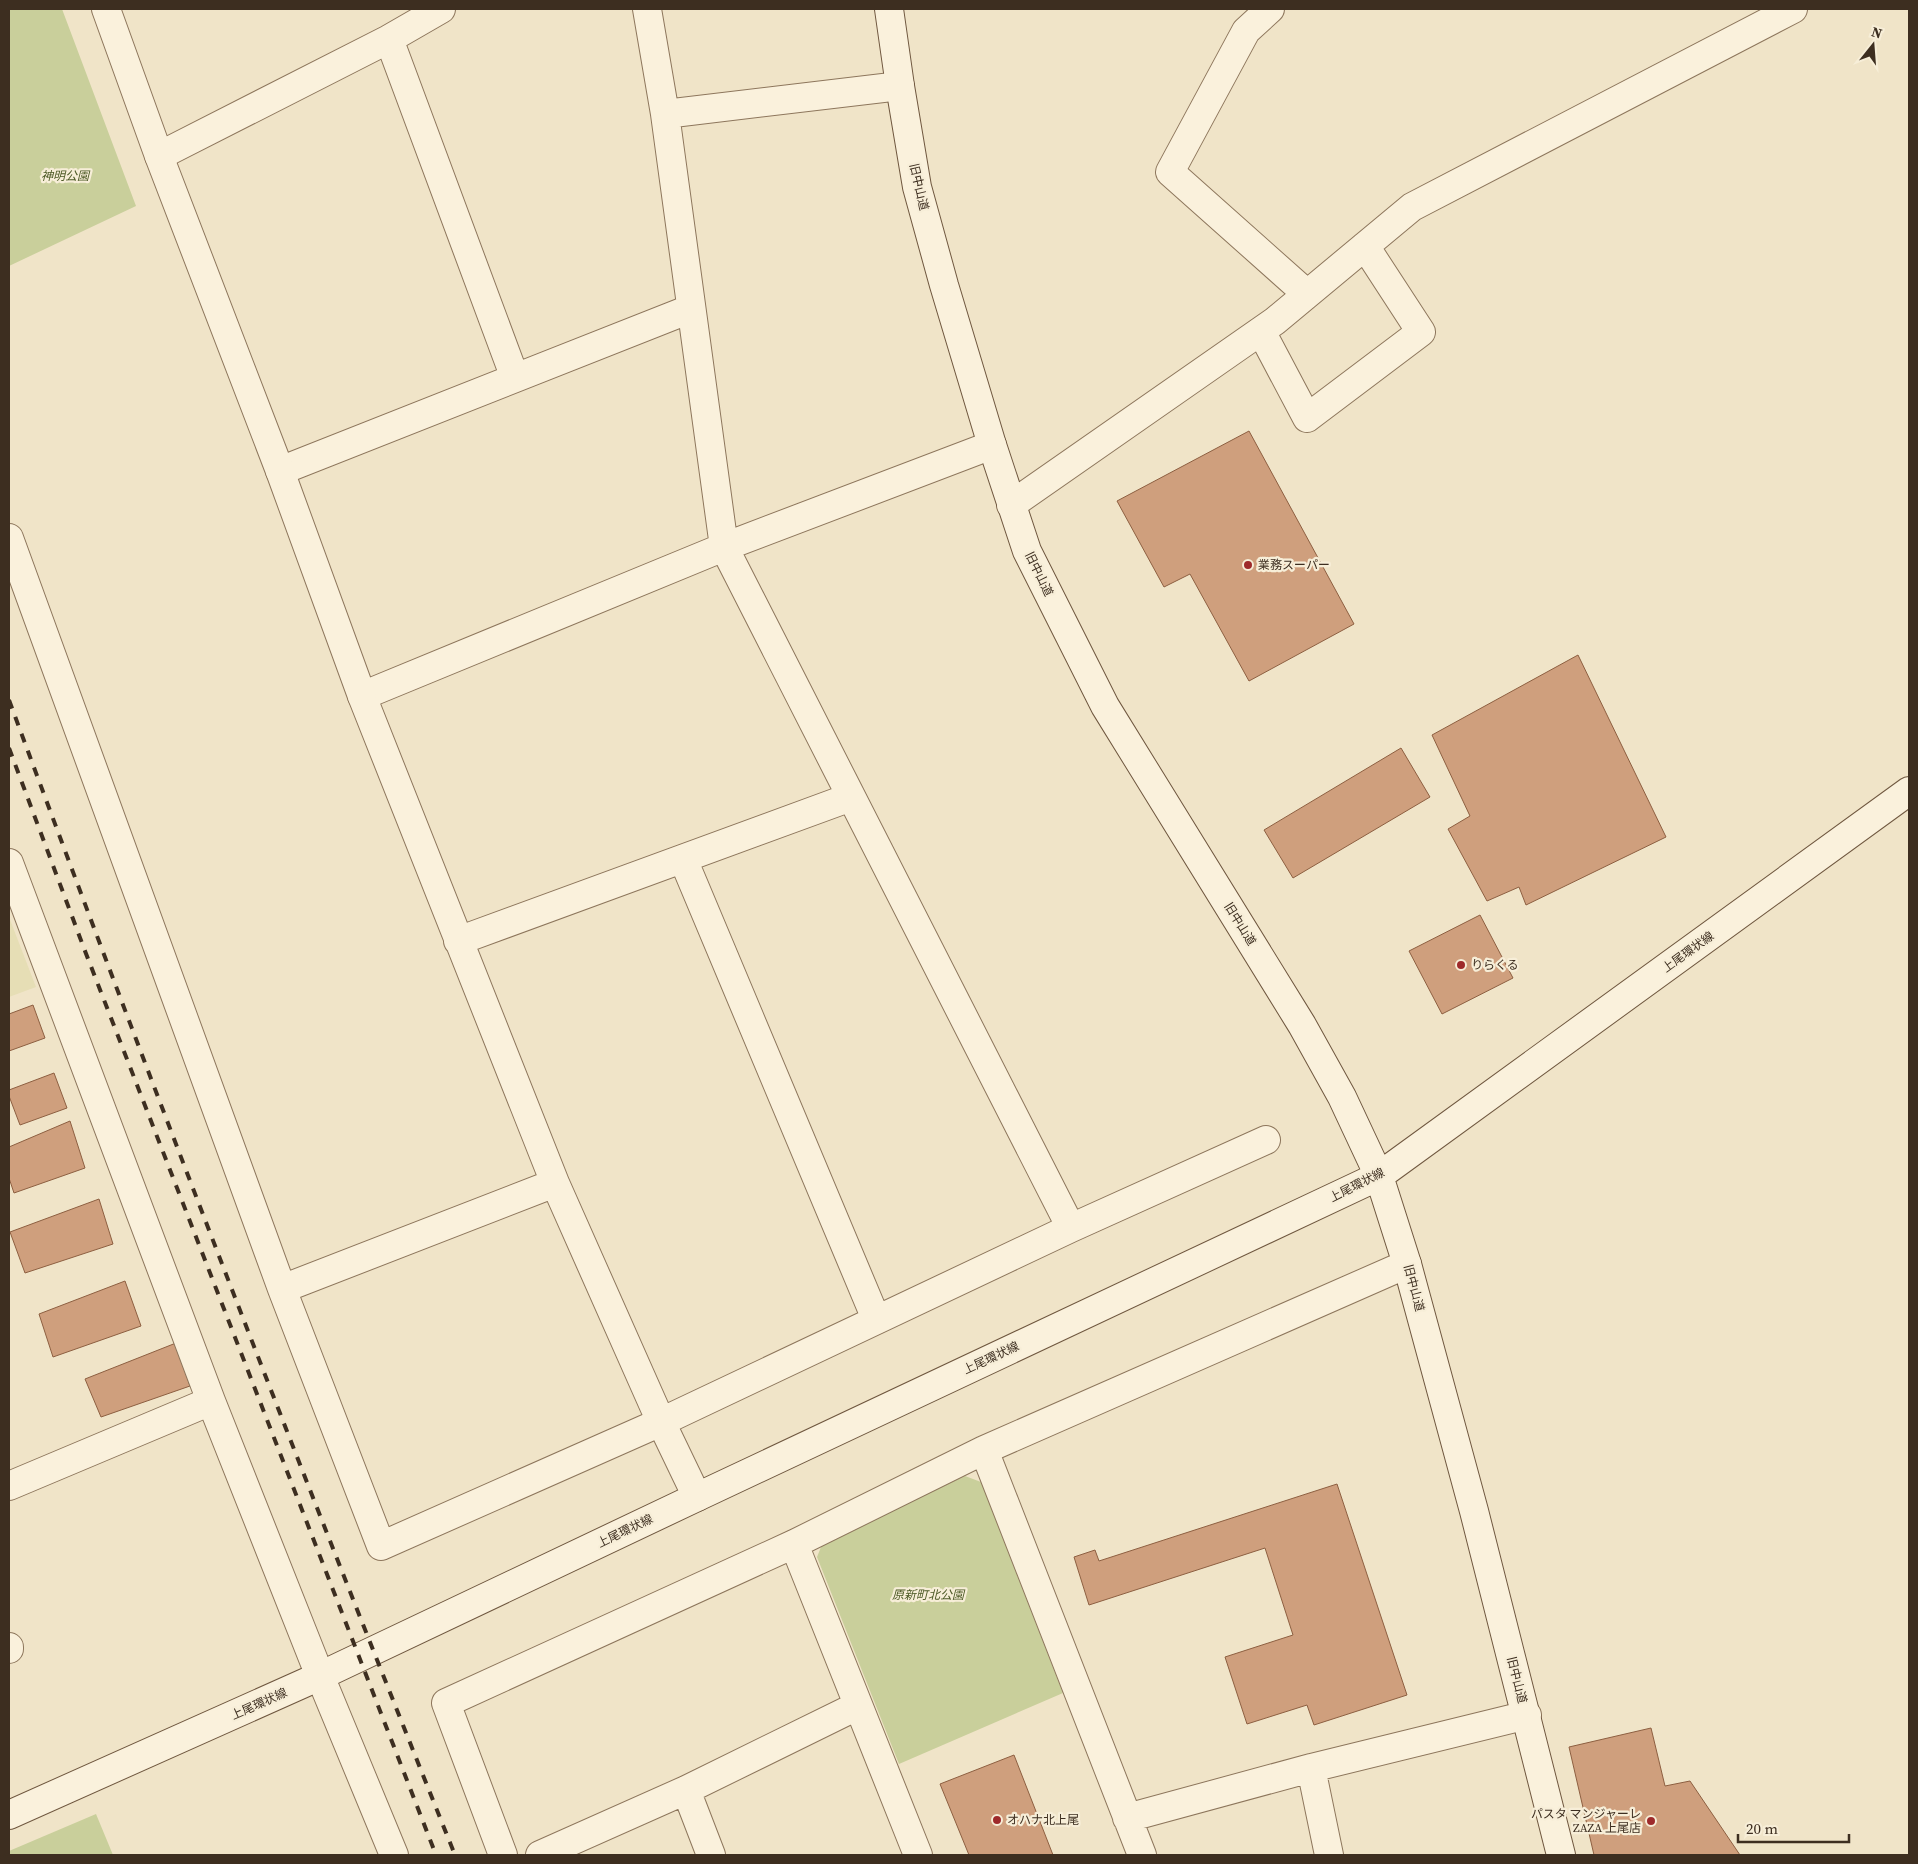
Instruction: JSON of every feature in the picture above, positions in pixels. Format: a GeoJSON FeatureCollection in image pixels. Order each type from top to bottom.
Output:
{"type":"FeatureCollection","features":[{"type":"Feature","properties":{"kind":"street"},"geometry":{"type":"LineString","coordinates":[[106,9],[159,156],[280,470],[362,696],[458,941],[555,1183],[661,1422],[696,1496]]}},
{"type":"Feature","properties":{"kind":"street"},"geometry":{"type":"LineString","coordinates":[[159,156],[389,39],[441,9]]}},
{"type":"Feature","properties":{"kind":"street"},"geometry":{"type":"LineString","coordinates":[[646,9],[665,114],[690,309],[724,547],[1071,1228]]}},
{"type":"Feature","properties":{"kind":"street","name":"旧中山道"},"geometry":{"type":"LineString","coordinates":[[889,9],[917,187],[992,446],[1027,551],[1105,706],[1302,1025],[1342,1097],[1379,1176],[1407,1264],[1472,1502],[1561,1855]]}},
{"type":"Feature","properties":{"kind":"street"},"geometry":{"type":"LineString","coordinates":[[1270,9],[1246,31],[1170,172],[1307,294]]}},
{"type":"Feature","properties":{"kind":"street"},"geometry":{"type":"LineString","coordinates":[[1011,505],[1261,331],[1412,207],[1793,9]]}},
{"type":"Feature","properties":{"kind":"street"},"geometry":{"type":"LineString","coordinates":[[389,39],[515,378]]}},
{"type":"Feature","properties":{"kind":"street"},"geometry":{"type":"LineString","coordinates":[[665,114],[900,86]]}},
{"type":"Feature","properties":{"kind":"street"},"geometry":{"type":"LineString","coordinates":[[1261,331],[1307,418],[1421,332],[1365,246]]}},
{"type":"Feature","properties":{"kind":"street"},"geometry":{"type":"LineString","coordinates":[[280,470],[690,309]]}},
{"type":"Feature","properties":{"kind":"street"},"geometry":{"type":"LineString","coordinates":[[362,696],[724,547],[992,446]]}},
{"type":"Feature","properties":{"kind":"street"},"geometry":{"type":"LineString","coordinates":[[9,538],[282,1290],[381,1546],[661,1422],[1071,1228],[1266,1140]]}},
{"type":"Feature","properties":{"kind":"street","name":"上尾環状線"},"geometry":{"type":"LineString","coordinates":[[9,1815],[320,1676],[696,1496],[1379,1176],[1909,791]]}},
{"type":"Feature","properties":{"kind":"street"},"geometry":{"type":"LineString","coordinates":[[458,941],[851,797]]}},
{"type":"Feature","properties":{"kind":"street"},"geometry":{"type":"LineString","coordinates":[[683,859],[876,1319]]}},
{"type":"Feature","properties":{"kind":"street"},"geometry":{"type":"LineString","coordinates":[[9,863],[211,1401],[320,1676],[394,1855]]}},
{"type":"Feature","properties":{"kind":"street"},"geometry":{"type":"LineString","coordinates":[[282,1290],[555,1183]]}},
{"type":"Feature","properties":{"kind":"street"},"geometry":{"type":"LineString","coordinates":[[503,1855],[446,1703],[794,1544],[984,1450],[1407,1264]]}},
{"type":"Feature","properties":{"kind":"street"},"geometry":{"type":"LineString","coordinates":[[9,1486],[211,1401]]}},
{"type":"Feature","properties":{"kind":"street"},"geometry":{"type":"LineString","coordinates":[[984,1450],[1142,1855]]}},
{"type":"Feature","properties":{"kind":"street"},"geometry":{"type":"LineString","coordinates":[[794,1544],[918,1855]]}},
{"type":"Feature","properties":{"kind":"street"},"geometry":{"type":"LineString","coordinates":[[540,1855],[686,1790],[857,1706]]}},
{"type":"Feature","properties":{"kind":"street"},"geometry":{"type":"LineString","coordinates":[[1128,1818],[1311,1768],[1527,1715]]}},
{"type":"Feature","properties":{"kind":"street"},"geometry":{"type":"LineString","coordinates":[[1311,1768],[1329,1855]]}},
{"type":"Feature","properties":{"kind":"street"},"geometry":{"type":"LineString","coordinates":[[686,1790],[711,1855]]}},
{"type":"Feature","properties":{"kind":"shaded area"},"geometry":{"type":"Polygon","coordinates":[[[9,917],[36,987],[9,997],[9,917]]]}},
{"type":"Feature","properties":{"kind":"green space","name":"神明公園"},"geometry":{"type":"Polygon","coordinates":[[[9,9],[62,9],[136,206],[9,266],[9,9]]]}},
{"type":"Feature","properties":{"kind":"green space","name":"原新町北公園"},"geometry":{"type":"Polygon","coordinates":[[[965,1476],[981,1482],[1063,1693],[899,1764],[817,1557],[823,1542],[965,1476]]]}},
{"type":"Feature","properties":{"kind":"green space"},"geometry":{"type":"Polygon","coordinates":[[[96,1814],[113,1855],[9,1855],[9,1851],[96,1814]]]}},
{"type":"Feature","properties":{"kind":"building"},"geometry":{"type":"Polygon","coordinates":[[[1249,431],[1354,624],[1249,681],[1190,574],[1164,587],[1117,501],[1249,431]]]}},
{"type":"Feature","properties":{"kind":"building"},"geometry":{"type":"Polygon","coordinates":[[[1578,655],[1666,837],[1526,905],[1519,887],[1487,901],[1448,829],[1470,816],[1432,735],[1578,655]]]}},
{"type":"Feature","properties":{"kind":"building"},"geometry":{"type":"Polygon","coordinates":[[[1401,748],[1430,797],[1293,878],[1264,830],[1401,748]]]}},
{"type":"Feature","properties":{"kind":"building"},"geometry":{"type":"Polygon","coordinates":[[[1480,915],[1513,978],[1442,1014],[1409,951],[1480,915]]]}},
{"type":"Feature","properties":{"kind":"building"},"geometry":{"type":"Polygon","coordinates":[[[33,1005],[45,1038],[9,1051],[9,1014],[33,1005]]]}},
{"type":"Feature","properties":{"kind":"building"},"geometry":{"type":"Polygon","coordinates":[[[54,1073],[67,1108],[20,1125],[9,1096],[9,1090],[54,1073]]]}},
{"type":"Feature","properties":{"kind":"building"},"geometry":{"type":"Polygon","coordinates":[[[70,1121],[85,1168],[14,1193],[9,1178],[9,1147],[70,1121]]]}},
{"type":"Feature","properties":{"kind":"building"},"geometry":{"type":"Polygon","coordinates":[[[99,1199],[113,1244],[25,1273],[10,1232],[99,1199]]]}},
{"type":"Feature","properties":{"kind":"building"},"geometry":{"type":"Polygon","coordinates":[[[125,1281],[141,1326],[53,1357],[39,1314],[125,1281]]]}},
{"type":"Feature","properties":{"kind":"building"},"geometry":{"type":"Polygon","coordinates":[[[176,1343],[190,1386],[101,1417],[85,1379],[176,1343]]]}},
{"type":"Feature","properties":{"kind":"building"},"geometry":{"type":"Polygon","coordinates":[[[1337,1484],[1407,1695],[1314,1725],[1307,1705],[1247,1724],[1225,1657],[1293,1635],[1265,1548],[1089,1605],[1074,1557],[1095,1550],[1099,1561],[1337,1484]]]}},
{"type":"Feature","properties":{"kind":"building","name":"パスタ マンジャーレ ZAZA 上尾店"},"geometry":{"type":"Polygon","coordinates":[[[1651,1728],[1665,1786],[1690,1781],[1740,1855],[1594,1855],[1569,1747],[1651,1728]]]}},
{"type":"Feature","properties":{"kind":"building","name":"オハナ北上尾"},"geometry":{"type":"Polygon","coordinates":[[[1014,1755],[1053,1855],[969,1855],[940,1784],[1014,1755]]]}},
{"type":"Feature","properties":{"kind":"railway"},"geometry":{"type":"LineString","coordinates":[[9,700],[117,990],[228,1279],[455,1855]]}},
{"type":"Feature","properties":{"kind":"railway"},"geometry":{"type":"LineString","coordinates":[[9,748],[85,951],[436,1855]]}},
{"type":"Feature","properties":{"kind":"place","name":"業務スーパー"},"geometry":{"type":"Point","coordinates":[1248,565]}},
{"type":"Feature","properties":{"kind":"place","name":"りらくる"},"geometry":{"type":"Point","coordinates":[1461,965]}},
{"type":"Feature","properties":{"kind":"place","name":"オハナ北上尾"},"geometry":{"type":"Point","coordinates":[997,1820]}},
{"type":"Feature","properties":{"kind":"place","name":"パスタ マンジャーレ ZAZA 上尾店"},"geometry":{"type":"Point","coordinates":[1651,1821]}}]}
